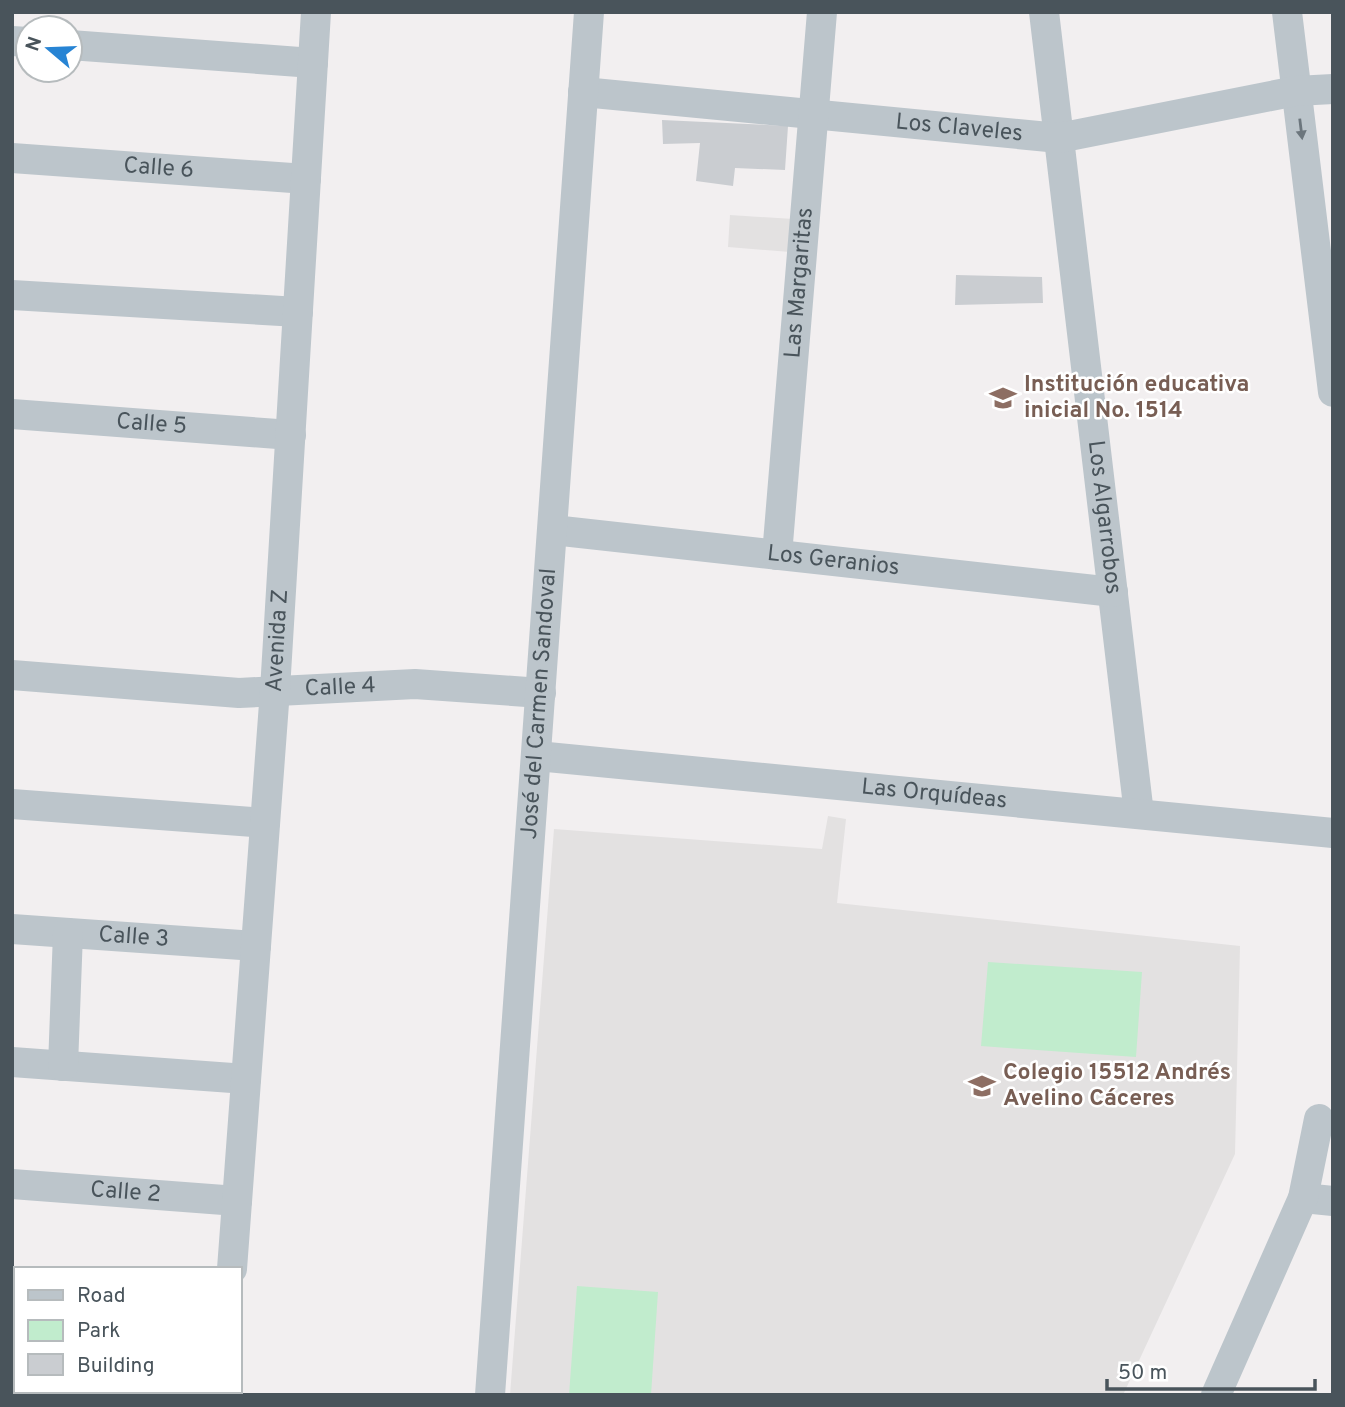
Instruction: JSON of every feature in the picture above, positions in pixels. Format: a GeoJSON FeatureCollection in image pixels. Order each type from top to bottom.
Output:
{"type":"FeatureCollection","features":[{"type":"Feature","properties":{"kind":"street","name":"Avenida Z"},"geometry":{"type":"LineString","coordinates":[[232,1267],[275,690],[316,12]]}},
{"type":"Feature","properties":{"kind":"street","name":"José del Carmen Sandoval"},"geometry":{"type":"LineString","coordinates":[[490,1395],[589,12]]}},
{"type":"Feature","properties":{"kind":"street","name":"Las Margaritas"},"geometry":{"type":"LineString","coordinates":[[777,555],[822,12]]}},
{"type":"Feature","properties":{"kind":"street","name":"Los Algarrobos"},"geometry":{"type":"LineString","coordinates":[[1044,12],[1139,814]]}},
{"type":"Feature","properties":{"kind":"street"},"geometry":{"type":"LineString","coordinates":[[1287,12],[1333,392]]}},
{"type":"Feature","properties":{"kind":"street"},"geometry":{"type":"LineString","coordinates":[[84,46],[313,63]]}},
{"type":"Feature","properties":{"kind":"street","name":"Los Claveles"},"geometry":{"type":"LineString","coordinates":[[583,92],[1059,138],[1296,91],[1333,89]]}},
{"type":"Feature","properties":{"kind":"street","name":"Calle 6"},"geometry":{"type":"LineString","coordinates":[[12,158],[306,179]]}},
{"type":"Feature","properties":{"kind":"street"},"geometry":{"type":"LineString","coordinates":[[12,295],[298,312]]}},
{"type":"Feature","properties":{"kind":"street","name":"Calle 5"},"geometry":{"type":"LineString","coordinates":[[12,414],[290,435]]}},
{"type":"Feature","properties":{"kind":"street","name":"Los Geranios"},"geometry":{"type":"LineString","coordinates":[[553,530],[1113,592]]}},
{"type":"Feature","properties":{"kind":"street","name":"Calle 4"},"geometry":{"type":"LineString","coordinates":[[12,675],[239,693],[415,684],[541,693]]}},
{"type":"Feature","properties":{"kind":"street","name":"Las Orquídeas"},"geometry":{"type":"LineString","coordinates":[[537,755],[1333,833]]}},
{"type":"Feature","properties":{"kind":"street"},"geometry":{"type":"LineString","coordinates":[[12,804],[265,823]]}},
{"type":"Feature","properties":{"kind":"street","name":"Calle 3"},"geometry":{"type":"LineString","coordinates":[[12,929],[256,947]]}},
{"type":"Feature","properties":{"kind":"street"},"geometry":{"type":"LineString","coordinates":[[63,1066],[68,933]]}},
{"type":"Feature","properties":{"kind":"street"},"geometry":{"type":"LineString","coordinates":[[12,1062],[246,1079]]}},
{"type":"Feature","properties":{"kind":"street"},"geometry":{"type":"LineString","coordinates":[[1216,1395],[1303,1198],[1318,1119]]}},
{"type":"Feature","properties":{"kind":"street","name":"Calle 2"},"geometry":{"type":"LineString","coordinates":[[12,1184],[237,1200]]}},
{"type":"Feature","properties":{"kind":"street"},"geometry":{"type":"LineString","coordinates":[[1303,1198],[1333,1201]]}},
{"type":"Feature","properties":{"kind":"shaded area"},"geometry":{"type":"Polygon","coordinates":[[[730,215],[793,219],[790,252],[728,247],[730,215]]]}},
{"type":"Feature","properties":{"kind":"shaded area","name":"Colegio 15512 Andrés Avelino Cáceres"},"geometry":{"type":"Polygon","coordinates":[[[828,816],[846,819],[837,903],[1240,946],[1235,1154],[1123,1395],[510,1395],[554,829],[822,849],[828,816]]]}},
{"type":"Feature","properties":{"kind":"green space"},"geometry":{"type":"Polygon","coordinates":[[[988,962],[1142,972],[1136,1057],[981,1046],[988,962]]]}},
{"type":"Feature","properties":{"kind":"green space"},"geometry":{"type":"Polygon","coordinates":[[[577,1286],[658,1292],[651,1395],[569,1395],[577,1286]]]}},
{"type":"Feature","properties":{"kind":"building"},"geometry":{"type":"Polygon","coordinates":[[[662,120],[788,126],[785,170],[735,168],[733,186],[696,181],[700,143],[663,144],[662,120]]]}},
{"type":"Feature","properties":{"kind":"building"},"geometry":{"type":"Polygon","coordinates":[[[956,275],[1042,277],[1043,303],[955,305],[956,275]]]}},
{"type":"Feature","properties":{"kind":"place","name":"Institución educativa inicial No. 1514"},"geometry":{"type":"Point","coordinates":[1003,398]}},
{"type":"Feature","properties":{"kind":"place","name":"Colegio 15512 Andrés Avelino Cáceres"},"geometry":{"type":"Point","coordinates":[982,1086]}}]}
